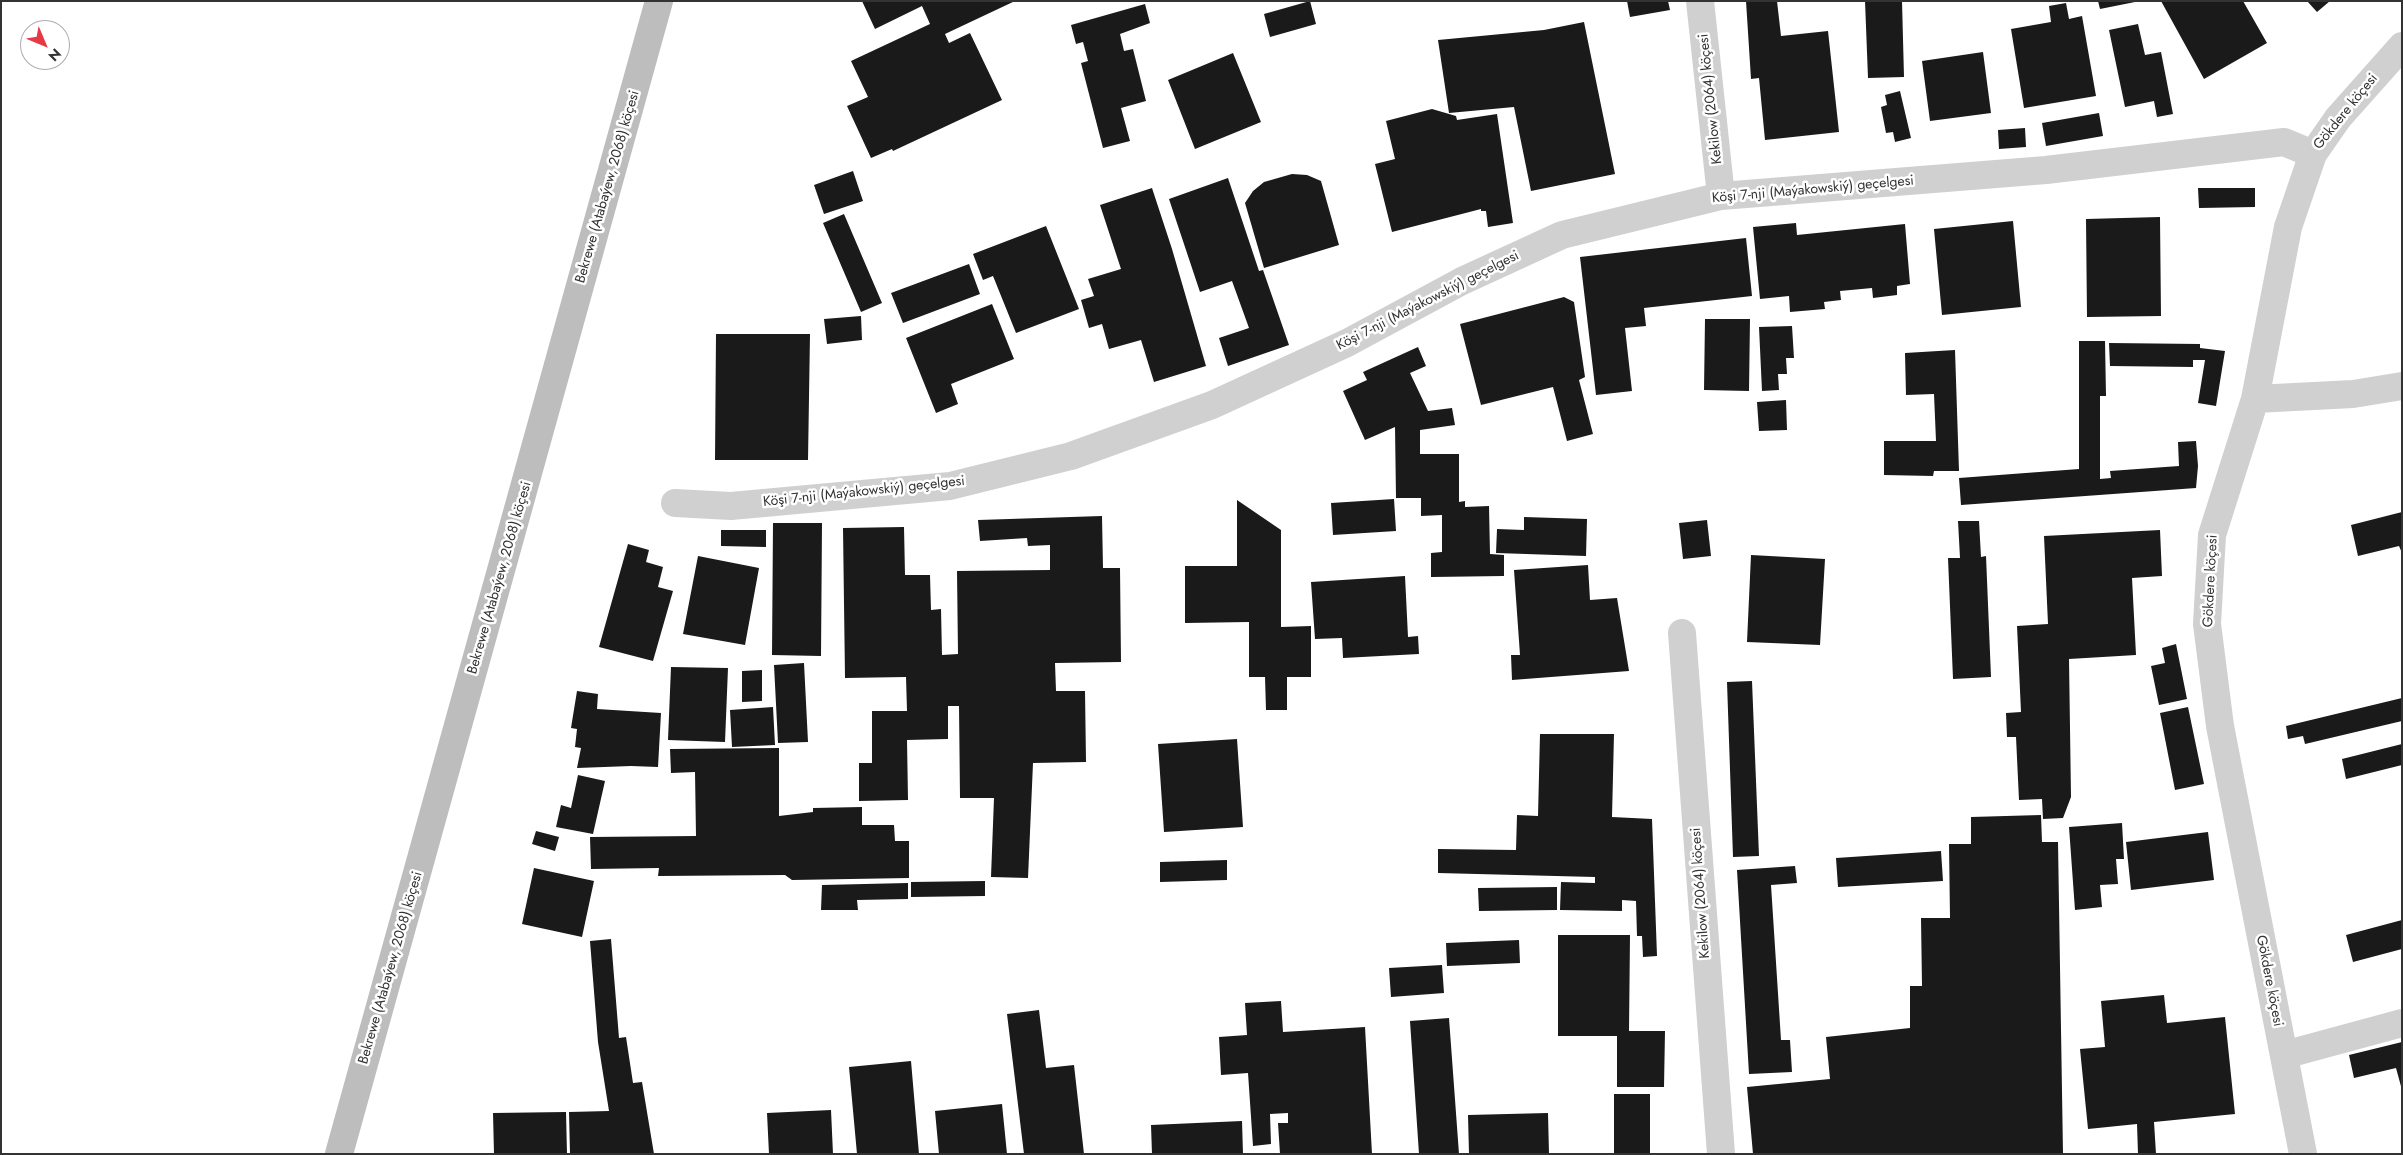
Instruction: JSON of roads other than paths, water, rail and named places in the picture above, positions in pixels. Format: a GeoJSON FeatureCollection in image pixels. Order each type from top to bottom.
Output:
{"type":"FeatureCollection","features":[{"type":"Feature","properties":{"kind":"main road","name":"Bekrewe (Atabaýew, 2068) köçesi"},"geometry":{"type":"LineString","coordinates":[[339,1154],[659,1]]}},
{"type":"Feature","properties":{"kind":"street","name":"Kekilow (2064) köçesi"},"geometry":{"type":"LineString","coordinates":[[1700,1],[1721,196]]}},
{"type":"Feature","properties":{"kind":"street","name":"Gökdere köçesi"},"geometry":{"type":"LineString","coordinates":[[2303,1154],[2220,726],[2207,624],[2212,535],[2255,399],[2288,226],[2313,154],[2338,118],[2402,46]]}},
{"type":"Feature","properties":{"kind":"street","name":"Köşi 7-nji (Maýakowskiý) geçelgesi"},"geometry":{"type":"LineString","coordinates":[[675,503],[730,506],[950,486],[1071,456],[1212,405],[1347,343],[1462,281],[1562,234],[1721,196],[2046,170],[2284,142],[2313,154]]}},
{"type":"Feature","properties":{"kind":"street"},"geometry":{"type":"LineString","coordinates":[[2255,399],[2353,394],[2402,386]]}},
{"type":"Feature","properties":{"kind":"street","name":"Kekilow (2064) köçesi"},"geometry":{"type":"LineString","coordinates":[[1682,633],[1721,1154]]}},
{"type":"Feature","properties":{"kind":"street"},"geometry":{"type":"LineString","coordinates":[[2284,1055],[2402,1023]]}}]}
